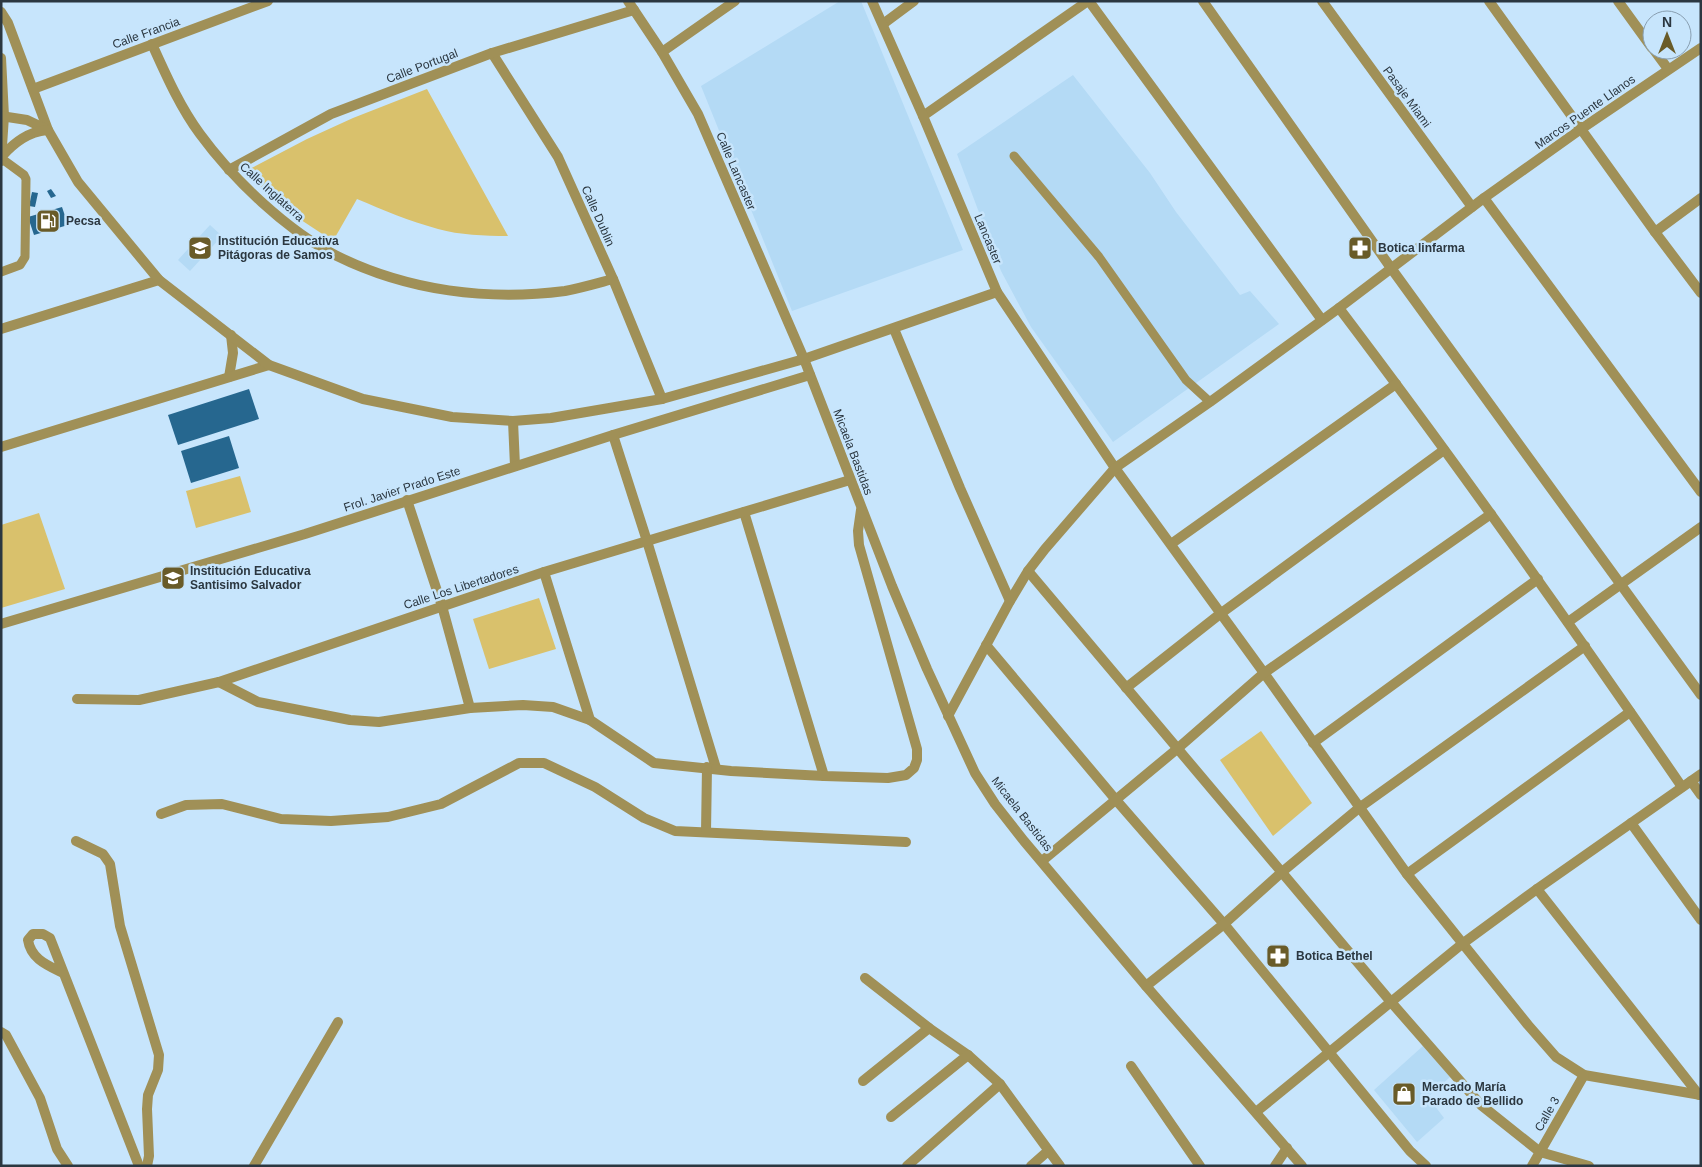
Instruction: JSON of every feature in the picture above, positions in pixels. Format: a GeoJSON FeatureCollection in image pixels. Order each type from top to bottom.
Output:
{"type":"FeatureCollection","features":[{"type":"Feature","properties":{"kind":"street","name":"Calle Francia"},"geometry":{"type":"LineString","coordinates":[[33,89],[268,1]]}},
{"type":"Feature","properties":{"kind":"street"},"geometry":{"type":"LineString","coordinates":[[662,52],[735,1]]}},
{"type":"Feature","properties":{"kind":"street","name":"Lancaster"},"geometry":{"type":"LineString","coordinates":[[872,1],[997,292],[1115,468],[1407,874],[1462,944],[1556,1057],[1584,1075]]}},
{"type":"Feature","properties":{"kind":"street"},"geometry":{"type":"LineString","coordinates":[[882,24],[914,1]]}},
{"type":"Feature","properties":{"kind":"street"},"geometry":{"type":"LineString","coordinates":[[923,116],[1088,1],[1322,320]]}},
{"type":"Feature","properties":{"kind":"street"},"geometry":{"type":"LineString","coordinates":[[1203,1],[1391,268],[1701,695]]}},
{"type":"Feature","properties":{"kind":"street","name":"Pasaje Miami"},"geometry":{"type":"LineString","coordinates":[[1322,1],[1472,207]]}},
{"type":"Feature","properties":{"kind":"street"},"geometry":{"type":"LineString","coordinates":[[1489,1],[1701,293]]}},
{"type":"Feature","properties":{"kind":"street"},"geometry":{"type":"LineString","coordinates":[[1618,1],[1642,34]]}},
{"type":"Feature","properties":{"kind":"street","name":"Calle Lancaster"},"geometry":{"type":"LineString","coordinates":[[631,6],[662,52],[698,114],[804,359]]}},
{"type":"Feature","properties":{"kind":"street","name":"Calle Portugal"},"geometry":{"type":"LineString","coordinates":[[230,170],[331,114],[492,53],[631,6]]}},
{"type":"Feature","properties":{"kind":"street"},"geometry":{"type":"LineString","coordinates":[[1,12],[8,23],[48,130],[78,182],[159,280],[269,365],[363,399],[452,417],[513,421],[551,418],[662,399],[804,359],[997,292]]}},
{"type":"Feature","properties":{"kind":"street","name":"Calle Inglaterra"},"geometry":{"type":"LineString","coordinates":[[152,44],[171,85],[199,133],[230,170],[262,202],[298,232],[332,253],[383,275],[427,287],[473,294],[519,295],[567,290],[613,279]]}},
{"type":"Feature","properties":{"kind":"street","name":"Marcos Puente Llanos"},"geometry":{"type":"LineString","coordinates":[[948,716],[1028,571],[1115,468],[1210,402],[1339,308],[1484,198],[1581,129],[1701,48]]}},
{"type":"Feature","properties":{"kind":"street","name":"Calle Dublin"},"geometry":{"type":"LineString","coordinates":[[492,53],[558,158],[613,279],[662,399]]}},
{"type":"Feature","properties":{"kind":"street"},"geometry":{"type":"LineString","coordinates":[[1,58],[2,159]]}},
{"type":"Feature","properties":{"kind":"street"},"geometry":{"type":"LineString","coordinates":[[1661,60],[1668,69]]}},
{"type":"Feature","properties":{"kind":"street"},"geometry":{"type":"LineString","coordinates":[[2,116],[27,120],[48,130]]}},
{"type":"Feature","properties":{"kind":"street"},"geometry":{"type":"LineString","coordinates":[[2,159],[16,142],[34,132],[48,130]]}},
{"type":"Feature","properties":{"kind":"street"},"geometry":{"type":"LineString","coordinates":[[1484,198],[1701,492]]}},
{"type":"Feature","properties":{"kind":"street"},"geometry":{"type":"LineString","coordinates":[[1655,232],[1701,198]]}},
{"type":"Feature","properties":{"kind":"street"},"geometry":{"type":"LineString","coordinates":[[1,329],[159,280]]}},
{"type":"Feature","properties":{"kind":"street"},"geometry":{"type":"LineString","coordinates":[[1339,308],[1538,579],[1630,712],[1686,784],[1701,795]]}},
{"type":"Feature","properties":{"kind":"street"},"geometry":{"type":"LineString","coordinates":[[894,329],[960,488],[1010,601]]}},
{"type":"Feature","properties":{"kind":"street"},"geometry":{"type":"LineString","coordinates":[[229,377],[233,353],[231,335]]}},
{"type":"Feature","properties":{"kind":"street","name":"Micaela Bastidas"},"geometry":{"type":"LineString","coordinates":[[804,359],[892,586],[948,716],[985,789],[1005,817],[1146,986],[1302,1166]]}},
{"type":"Feature","properties":{"kind":"street"},"geometry":{"type":"LineString","coordinates":[[1,447],[269,365]]}},
{"type":"Feature","properties":{"kind":"street","name":"Frol. Javier Prado Este"},"geometry":{"type":"LineString","coordinates":[[1,624],[305,534],[613,435],[810,375]]}},
{"type":"Feature","properties":{"kind":"street"},"geometry":{"type":"LineString","coordinates":[[1171,544],[1396,384]]}},
{"type":"Feature","properties":{"kind":"street"},"geometry":{"type":"LineString","coordinates":[[513,421],[515,466]]}},
{"type":"Feature","properties":{"kind":"street"},"geometry":{"type":"LineString","coordinates":[[613,435],[647,541],[712,768],[706,832]]}},
{"type":"Feature","properties":{"kind":"street"},"geometry":{"type":"LineString","coordinates":[[1126,688],[1220,614],[1444,450]]}},
{"type":"Feature","properties":{"kind":"street","name":"Calle Los Libertadores"},"geometry":{"type":"LineString","coordinates":[[77,699],[139,700],[219,682],[544,572],[850,480]]}},
{"type":"Feature","properties":{"kind":"street"},"geometry":{"type":"LineString","coordinates":[[407,500],[442,606],[470,708]]}},
{"type":"Feature","properties":{"kind":"street"},"geometry":{"type":"LineString","coordinates":[[219,682],[258,702],[350,720],[379,722],[470,708],[522,705],[553,707],[590,720],[654,763],[731,771],[824,776],[888,778],[906,776],[914,768],[917,760],[917,749],[859,545],[861,510]]}},
{"type":"Feature","properties":{"kind":"street"},"geometry":{"type":"LineString","coordinates":[[744,512],[824,776]]}},
{"type":"Feature","properties":{"kind":"street"},"geometry":{"type":"LineString","coordinates":[[1042,861],[1177,749],[1264,673],[1491,514]]}},
{"type":"Feature","properties":{"kind":"street"},"geometry":{"type":"LineString","coordinates":[[1568,622],[1701,528]]}},
{"type":"Feature","properties":{"kind":"street"},"geometry":{"type":"LineString","coordinates":[[1028,571],[1390,1002],[1481,1105],[1540,1152],[1589,1166]]}},
{"type":"Feature","properties":{"kind":"street"},"geometry":{"type":"LineString","coordinates":[[544,572],[590,720]]}},
{"type":"Feature","properties":{"kind":"street"},"geometry":{"type":"LineString","coordinates":[[1313,743],[1538,579]]}},
{"type":"Feature","properties":{"kind":"street"},"geometry":{"type":"LineString","coordinates":[[986,645],[1116,800],[1224,924],[1331,1052],[1410,1151],[1426,1166]]}},
{"type":"Feature","properties":{"kind":"street"},"geometry":{"type":"LineString","coordinates":[[1146,986],[1224,924],[1282,872],[1359,808],[1585,646]]}},
{"type":"Feature","properties":{"kind":"street"},"geometry":{"type":"LineString","coordinates":[[1407,874],[1630,712]]}},
{"type":"Feature","properties":{"kind":"street"},"geometry":{"type":"LineString","coordinates":[[161,814],[186,805],[222,804],[281,819],[332,821],[388,817],[441,804],[519,763],[531,762],[544,763],[595,787],[644,818],[675,831],[906,842]]}},
{"type":"Feature","properties":{"kind":"street"},"geometry":{"type":"LineString","coordinates":[[1256,1112],[1462,944],[1536,888],[1701,774]]}},
{"type":"Feature","properties":{"kind":"street"},"geometry":{"type":"LineString","coordinates":[[1631,823],[1701,920]]}},
{"type":"Feature","properties":{"kind":"street"},"geometry":{"type":"LineString","coordinates":[[76,841],[103,854],[110,864],[120,926],[159,1056],[158,1070],[148,1094],[147,1166]]}},
{"type":"Feature","properties":{"kind":"street"},"geometry":{"type":"LineString","coordinates":[[1536,888],[1700,1095]]}},
{"type":"Feature","properties":{"kind":"street"},"geometry":{"type":"LineString","coordinates":[[63,974],[139,1166]]}},
{"type":"Feature","properties":{"kind":"street"},"geometry":{"type":"LineString","coordinates":[[865,978],[968,1056],[1000,1084],[1060,1166]]}},
{"type":"Feature","properties":{"kind":"street"},"geometry":{"type":"LineString","coordinates":[[254,1166],[338,1022]]}},
{"type":"Feature","properties":{"kind":"street"},"geometry":{"type":"LineString","coordinates":[[863,1081],[929,1028]]}},
{"type":"Feature","properties":{"kind":"street"},"geometry":{"type":"LineString","coordinates":[[1,1032],[6,1035],[40,1098],[57,1149],[68,1166]]}},
{"type":"Feature","properties":{"kind":"street"},"geometry":{"type":"LineString","coordinates":[[891,1117],[968,1056]]}},
{"type":"Feature","properties":{"kind":"street"},"geometry":{"type":"LineString","coordinates":[[1130,1066],[1200,1166]]}},
{"type":"Feature","properties":{"kind":"street"},"geometry":{"type":"LineString","coordinates":[[1584,1075],[1700,1095]]}},
{"type":"Feature","properties":{"kind":"street","name":"Calle 3"},"geometry":{"type":"LineString","coordinates":[[1532,1166],[1584,1075]]}},
{"type":"Feature","properties":{"kind":"street"},"geometry":{"type":"LineString","coordinates":[[907,1166],[1000,1084]]}},
{"type":"Feature","properties":{"kind":"street"},"geometry":{"type":"LineString","coordinates":[[1275,1166],[1287,1148]]}},
{"type":"Feature","properties":{"kind":"street"},"geometry":{"type":"LineString","coordinates":[[1031,1166],[1048,1151]]}},
{"type":"Feature","properties":{"kind":"lane"},"geometry":{"type":"LineString","coordinates":[[1014,156],[1098,257],[1186,380],[1210,402]]}},
{"type":"Feature","properties":{"kind":"lane"},"geometry":{"type":"LineString","coordinates":[[1,272],[20,264],[25,257],[26,179],[24,175],[2,159]]}},
{"type":"Feature","properties":{"kind":"shaded area"},"geometry":{"type":"Polygon","coordinates":[[[840,1],[861,1],[963,250],[792,311],[701,86],[840,1]]]}},
{"type":"Feature","properties":{"kind":"shaded area"},"geometry":{"type":"Polygon","coordinates":[[[1073,75],[1150,173],[1176,212],[1240,295],[1250,291],[1279,324],[1113,442],[1031,327],[1001,271],[957,154],[1073,75]]]}},
{"type":"Feature","properties":{"kind":"shaded area"},"geometry":{"type":"Polygon","coordinates":[[[427,89],[508,236],[472,235],[438,229],[406,219],[357,199],[333,241],[289,212],[244,172],[307,139],[353,118],[427,89]]]}},
{"type":"Feature","properties":{"kind":"shaded area","name":"Institución Educativa Pitágoras de Samos"},"geometry":{"type":"Polygon","coordinates":[[[210,225],[222,236],[190,271],[178,260],[210,225]]]}},
{"type":"Feature","properties":{"kind":"shaded area"},"geometry":{"type":"Polygon","coordinates":[[[240,476],[251,512],[196,528],[186,491],[240,476]]]}},
{"type":"Feature","properties":{"kind":"shaded area"},"geometry":{"type":"Polygon","coordinates":[[[39,513],[65,589],[1,608],[1,525],[39,513]]]}},
{"type":"Feature","properties":{"kind":"shaded area"},"geometry":{"type":"Polygon","coordinates":[[[539,598],[556,649],[489,669],[473,619],[539,598]]]}},
{"type":"Feature","properties":{"kind":"shaded area"},"geometry":{"type":"Polygon","coordinates":[[[1261,731],[1312,803],[1273,836],[1220,760],[1261,731]]]}},
{"type":"Feature","properties":{"kind":"shaded area","name":"Mercado María Parado de Bellido"},"geometry":{"type":"Polygon","coordinates":[[[1423,1046],[1450,1077],[1428,1097],[1444,1118],[1417,1142],[1374,1090],[1423,1046]]]}},
{"type":"Feature","properties":{"kind":"building","name":"Pecsa"},"geometry":{"type":"Polygon","coordinates":[[[51,189],[56,196],[51,198],[47,191],[51,189]]]}},
{"type":"Feature","properties":{"kind":"building","name":"Pecsa"},"geometry":{"type":"Polygon","coordinates":[[[32,192],[38,193],[35,207],[29,206],[32,192]]]}},
{"type":"Feature","properties":{"kind":"building","name":"Pecsa"},"geometry":{"type":"Polygon","coordinates":[[[62,207],[68,225],[34,235],[28,217],[62,207]]]}},
{"type":"Feature","properties":{"kind":"building"},"geometry":{"type":"Polygon","coordinates":[[[249,389],[259,419],[178,445],[168,415],[249,389]]]}},
{"type":"Feature","properties":{"kind":"building"},"geometry":{"type":"Polygon","coordinates":[[[229,436],[239,468],[191,483],[181,451],[229,436]]]}},
{"type":"Feature","properties":{"kind":"place","name":"Pecsa"},"geometry":{"type":"Point","coordinates":[48,221]}},
{"type":"Feature","properties":{"kind":"place","name":"Institución Educativa Pitágoras de Samos"},"geometry":{"type":"Point","coordinates":[200,248]}},
{"type":"Feature","properties":{"kind":"place","name":"Botica linfarma"},"geometry":{"type":"Point","coordinates":[1360,248]}},
{"type":"Feature","properties":{"kind":"place","name":"Institución Educativa Santisimo Salvador"},"geometry":{"type":"Point","coordinates":[173,578]}},
{"type":"Feature","properties":{"kind":"place","name":"Botica Bethel"},"geometry":{"type":"Point","coordinates":[1278,956]}},
{"type":"Feature","properties":{"kind":"place","name":"Mercado María Parado de Bellido"},"geometry":{"type":"Point","coordinates":[1404,1094]}}]}
